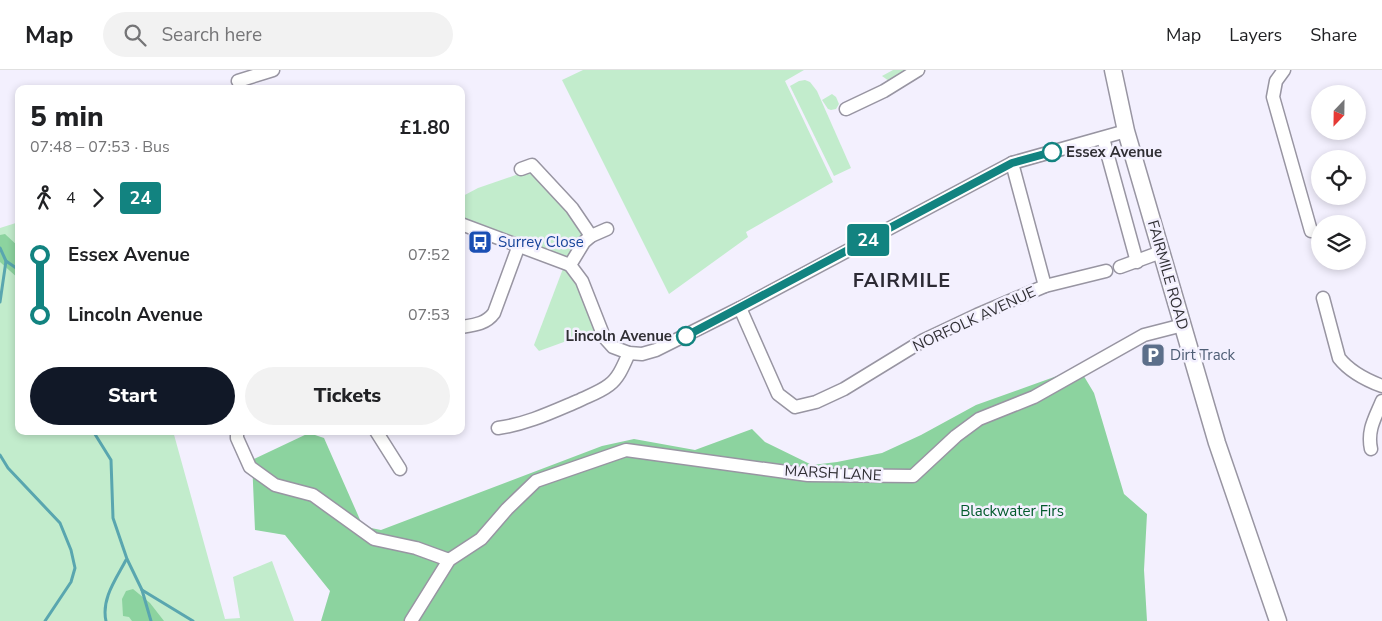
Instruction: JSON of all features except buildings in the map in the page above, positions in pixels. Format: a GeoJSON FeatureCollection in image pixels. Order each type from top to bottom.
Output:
{"type":"FeatureCollection","features":[{"type":"Feature","properties":{"kind":"main road","name":"FAIRMILE ROAD"},"geometry":{"type":"LineString","coordinates":[[1112,70],[1126,131],[1217,443],[1278,621]]}},
{"type":"Feature","properties":{"kind":"street"},"geometry":{"type":"LineString","coordinates":[[238,80],[273,70]]}},
{"type":"Feature","properties":{"kind":"street"},"geometry":{"type":"LineString","coordinates":[[846,109],[884,91],[918,70]]}},
{"type":"Feature","properties":{"kind":"street"},"geometry":{"type":"LineString","coordinates":[[1284,70],[1276,81],[1273,97],[1311,221]]}},
{"type":"Feature","properties":{"kind":"street"},"geometry":{"type":"LineString","coordinates":[[465,225],[519,244],[570,265],[582,281],[604,337],[613,347],[630,353],[642,354],[656,350],[740,308],[1012,163],[1126,131]]}},
{"type":"Feature","properties":{"kind":"street","name":"FAIRMILE ROAD"},"geometry":{"type":"LineString","coordinates":[[1103,138],[1137,262]]}},
{"type":"Feature","properties":{"kind":"street"},"geometry":{"type":"LineString","coordinates":[[1012,163],[1045,286]]}},
{"type":"Feature","properties":{"kind":"street"},"geometry":{"type":"LineString","coordinates":[[521,170],[532,164],[572,208],[591,236]]}},
{"type":"Feature","properties":{"kind":"street"},"geometry":{"type":"LineString","coordinates":[[570,265],[584,242],[591,236],[607,229]]}},
{"type":"Feature","properties":{"kind":"street"},"geometry":{"type":"LineString","coordinates":[[465,326],[482,323],[490,319],[494,313],[519,244]]}},
{"type":"Feature","properties":{"kind":"street"},"geometry":{"type":"LineString","coordinates":[[1120,266],[1137,262],[1161,252]]}},
{"type":"Feature","properties":{"kind":"street","name":"NORFOLK AVENUE"},"geometry":{"type":"LineString","coordinates":[[740,308],[778,394],[795,407],[816,402],[844,389],[924,340],[1045,286],[1106,271]]}},
{"type":"Feature","properties":{"kind":"street"},"geometry":{"type":"LineString","coordinates":[[1323,298],[1340,358],[1354,372],[1382,386]]}},
{"type":"Feature","properties":{"kind":"street","name":"MARSH LANE"},"geometry":{"type":"LineString","coordinates":[[411,621],[449,560],[481,539],[536,481],[626,450],[808,475],[913,476],[956,436],[979,419],[1034,397],[1144,335],[1183,325]]}},
{"type":"Feature","properties":{"kind":"street"},"geometry":{"type":"LineString","coordinates":[[498,428],[513,426],[544,416],[610,385],[630,353]]}},
{"type":"Feature","properties":{"kind":"street"},"geometry":{"type":"LineString","coordinates":[[1371,449],[1369,439],[1371,426],[1382,400]]}},
{"type":"Feature","properties":{"kind":"street"},"geometry":{"type":"LineString","coordinates":[[237,435],[250,467],[275,485],[313,495],[374,539],[416,548],[449,560]]}},
{"type":"Feature","properties":{"kind":"street"},"geometry":{"type":"LineString","coordinates":[[379,435],[400,469]]}},
{"type":"Feature","properties":{"kind":"green space"},"geometry":{"type":"Polygon","coordinates":[[[583,70],[804,70],[785,81],[833,182],[746,232],[748,237],[669,294],[562,80],[583,70]]]}},
{"type":"Feature","properties":{"kind":"green space"},"geometry":{"type":"Polygon","coordinates":[[[893,70],[910,70],[889,81],[882,76],[893,70]]]}},
{"type":"Feature","properties":{"kind":"green space"},"geometry":{"type":"Polygon","coordinates":[[[805,80],[810,82],[817,91],[851,168],[834,176],[790,86],[805,80]]]}},
{"type":"Feature","properties":{"kind":"green space"},"geometry":{"type":"Polygon","coordinates":[[[832,94],[836,97],[839,104],[836,109],[831,110],[828,109],[822,100],[832,94]]]}},
{"type":"Feature","properties":{"kind":"green space"},"geometry":{"type":"Polygon","coordinates":[[[533,169],[585,234],[569,258],[465,222],[465,195],[478,188],[533,169]]]}},
{"type":"Feature","properties":{"kind":"green space"},"geometry":{"type":"Polygon","coordinates":[[[15,223],[15,435],[174,435],[225,619],[240,618],[233,577],[272,561],[294,621],[0,621],[0,228],[15,223]]]}},
{"type":"Feature","properties":{"kind":"green space"},"geometry":{"type":"Polygon","coordinates":[[[5,234],[15,243],[15,275],[0,262],[0,235],[5,234]]]}},
{"type":"Feature","properties":{"kind":"green space"},"geometry":{"type":"Polygon","coordinates":[[[564,266],[575,277],[597,330],[539,351],[534,345],[564,266]]]}},
{"type":"Feature","properties":{"kind":"green space","name":"Blackwater Firs"},"geometry":{"type":"Polygon","coordinates":[[[1079,368],[1094,393],[1124,494],[1147,514],[1144,570],[1147,621],[321,621],[330,591],[285,535],[255,530],[252,460],[305,435],[315,435],[324,438],[361,522],[371,528],[381,530],[602,446],[634,439],[695,450],[752,429],[765,442],[812,465],[882,453],[921,435],[976,405],[1079,368]]]}},
{"type":"Feature","properties":{"kind":"green space"},"geometry":{"type":"Polygon","coordinates":[[[133,589],[150,603],[164,621],[132,621],[129,617],[123,616],[122,599],[126,591],[133,589]]]}},
{"type":"Feature","properties":{"kind":"waterway"},"geometry":{"type":"LineString","coordinates":[[0,248],[6,261],[15,267]]}},
{"type":"Feature","properties":{"kind":"waterway"},"geometry":{"type":"LineString","coordinates":[[0,302],[6,261]]}},
{"type":"Feature","properties":{"kind":"waterway"},"geometry":{"type":"LineString","coordinates":[[95,435],[111,460],[113,518],[127,559],[142,590],[151,621]]}},
{"type":"Feature","properties":{"kind":"waterway"},"geometry":{"type":"LineString","coordinates":[[0,455],[8,468],[60,523],[71,550],[75,568],[71,582],[45,621]]}},
{"type":"Feature","properties":{"kind":"waterway"},"geometry":{"type":"LineString","coordinates":[[106,621],[107,597],[126,560]]}},
{"type":"Feature","properties":{"kind":"waterway"},"geometry":{"type":"LineString","coordinates":[[142,590],[193,621]]}},
{"type":"Feature","properties":{"kind":"bus line","name":"24"},"geometry":{"type":"LineString","coordinates":[[686,336],[1012,163],[1052,152]]}},
{"type":"Feature","properties":{"kind":"place","name":"Essex Avenue"},"geometry":{"type":"Point","coordinates":[1052,152]}},
{"type":"Feature","properties":{"kind":"place","name":"Surrey Close"},"geometry":{"type":"Point","coordinates":[480,242]}},
{"type":"Feature","properties":{"kind":"place","name":"Lincoln Avenue"},"geometry":{"type":"Point","coordinates":[686,336]}},
{"type":"Feature","properties":{"kind":"place","name":"Dirt Track"},"geometry":{"type":"Point","coordinates":[1153,355]}},
{"type":"Feature","properties":{"kind":"district","name":"FAIRMILE"},"geometry":{"type":"Point","coordinates":[902,280]}}]}
